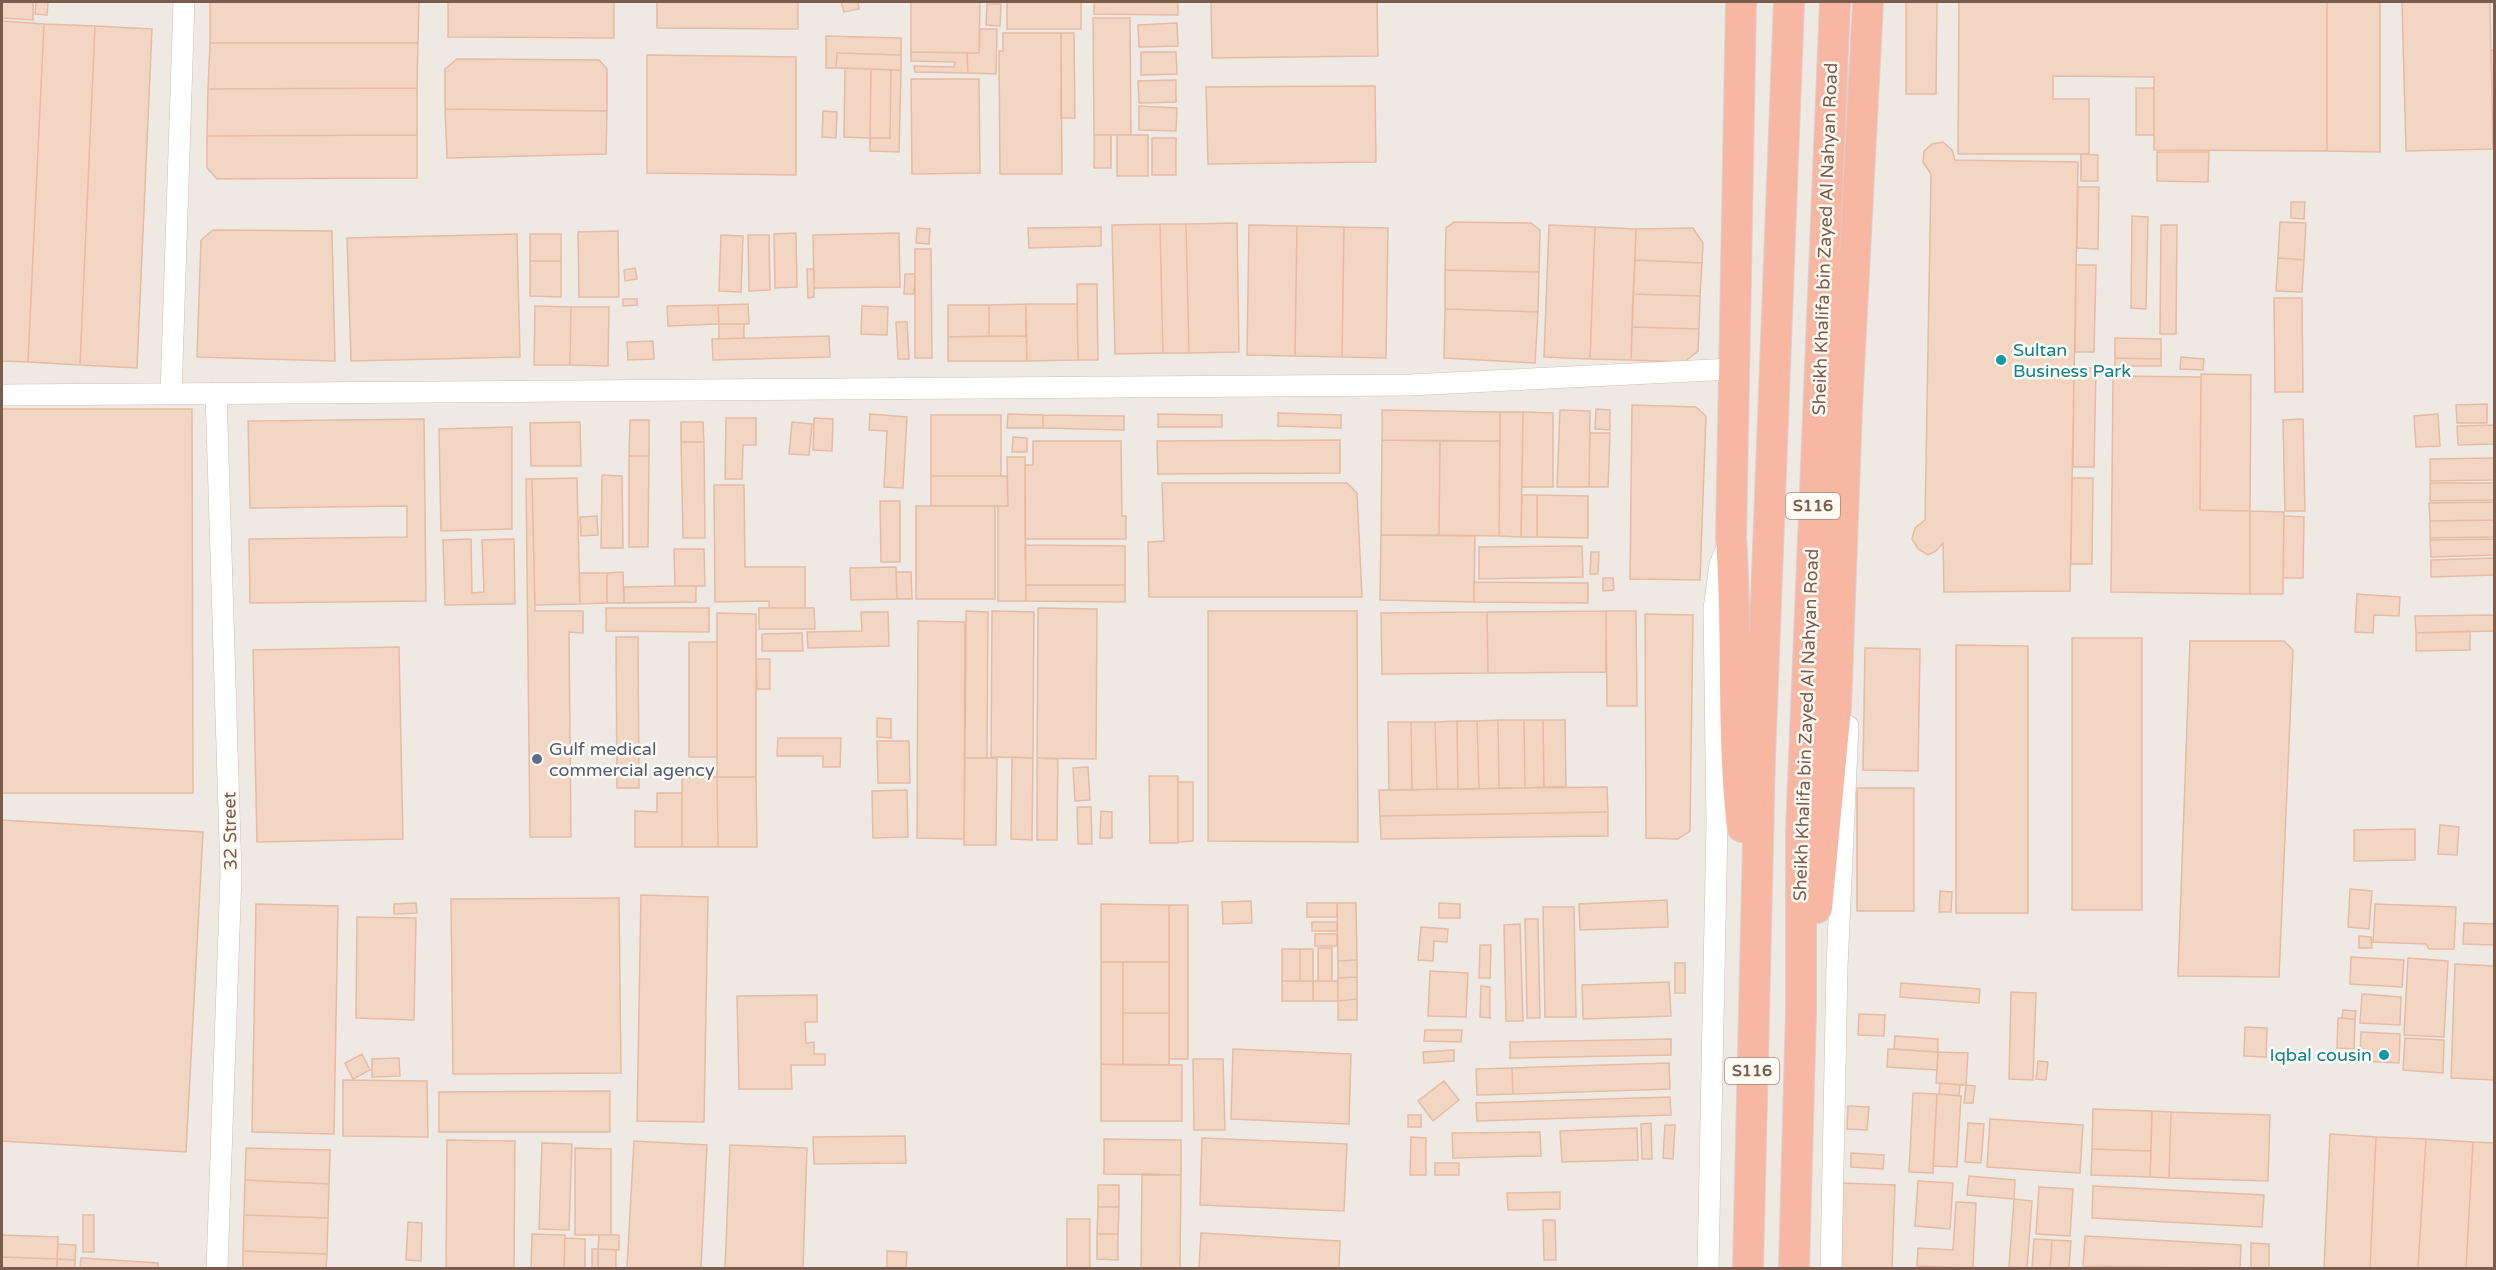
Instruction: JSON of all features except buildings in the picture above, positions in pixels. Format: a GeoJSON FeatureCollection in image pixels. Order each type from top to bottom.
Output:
{"type":"FeatureCollection","features":[{"type":"Feature","properties":{"kind":"highway"},"geometry":{"type":"LineString","coordinates":[[1741,2],[1731,538],[1739,800],[1743,838],[1756,873]]}},
{"type":"Feature","properties":{"kind":"highway","name":"S116"},"geometry":{"type":"LineString","coordinates":[[1748,1269],[1756,873],[1789,2]]}},
{"type":"Feature","properties":{"kind":"highway","name":"Sheikh Khalifa bin Zayed Al Nahyan Road"},"geometry":{"type":"LineString","coordinates":[[1794,1269],[1801,1011],[1802,809],[1835,2]]}},
{"type":"Feature","properties":{"kind":"highway"},"geometry":{"type":"LineString","coordinates":[[1801,1011],[1815,927],[1836,707],[1847,407],[1868,2]]}},
{"type":"Feature","properties":{"kind":"street"},"geometry":{"type":"LineString","coordinates":[[171,394],[184,2]]}},
{"type":"Feature","properties":{"kind":"street"},"geometry":{"type":"LineString","coordinates":[[2,395],[1410,385],[1733,369]]}},
{"type":"Feature","properties":{"kind":"street","name":"32 Street"},"geometry":{"type":"LineString","coordinates":[[216,393],[231,875],[217,1269]]}},
{"type":"Feature","properties":{"kind":"street"},"geometry":{"type":"LineString","coordinates":[[1831,1269],[1838,966],[1860,460],[1857,433],[1847,407]]}},
{"type":"Feature","properties":{"kind":"street"},"geometry":{"type":"LineString","coordinates":[[1708,1269],[1717,824],[1714,609],[1720,565],[1731,538]]}},
{"type":"Feature","properties":{"kind":"shaded area"},"geometry":{"type":"Polygon","coordinates":[[[2,2],[2494,2],[2494,1268],[2,1268],[2,2]]]}},
{"type":"Feature","properties":{"kind":"place","name":"Sultan Business Park"},"geometry":{"type":"Point","coordinates":[2001,360]}},
{"type":"Feature","properties":{"kind":"place","name":"Gulf medical commercial agency"},"geometry":{"type":"Point","coordinates":[537,759]}},
{"type":"Feature","properties":{"kind":"place","name":"Iqbal cousin"},"geometry":{"type":"Point","coordinates":[2384,1055]}}]}
